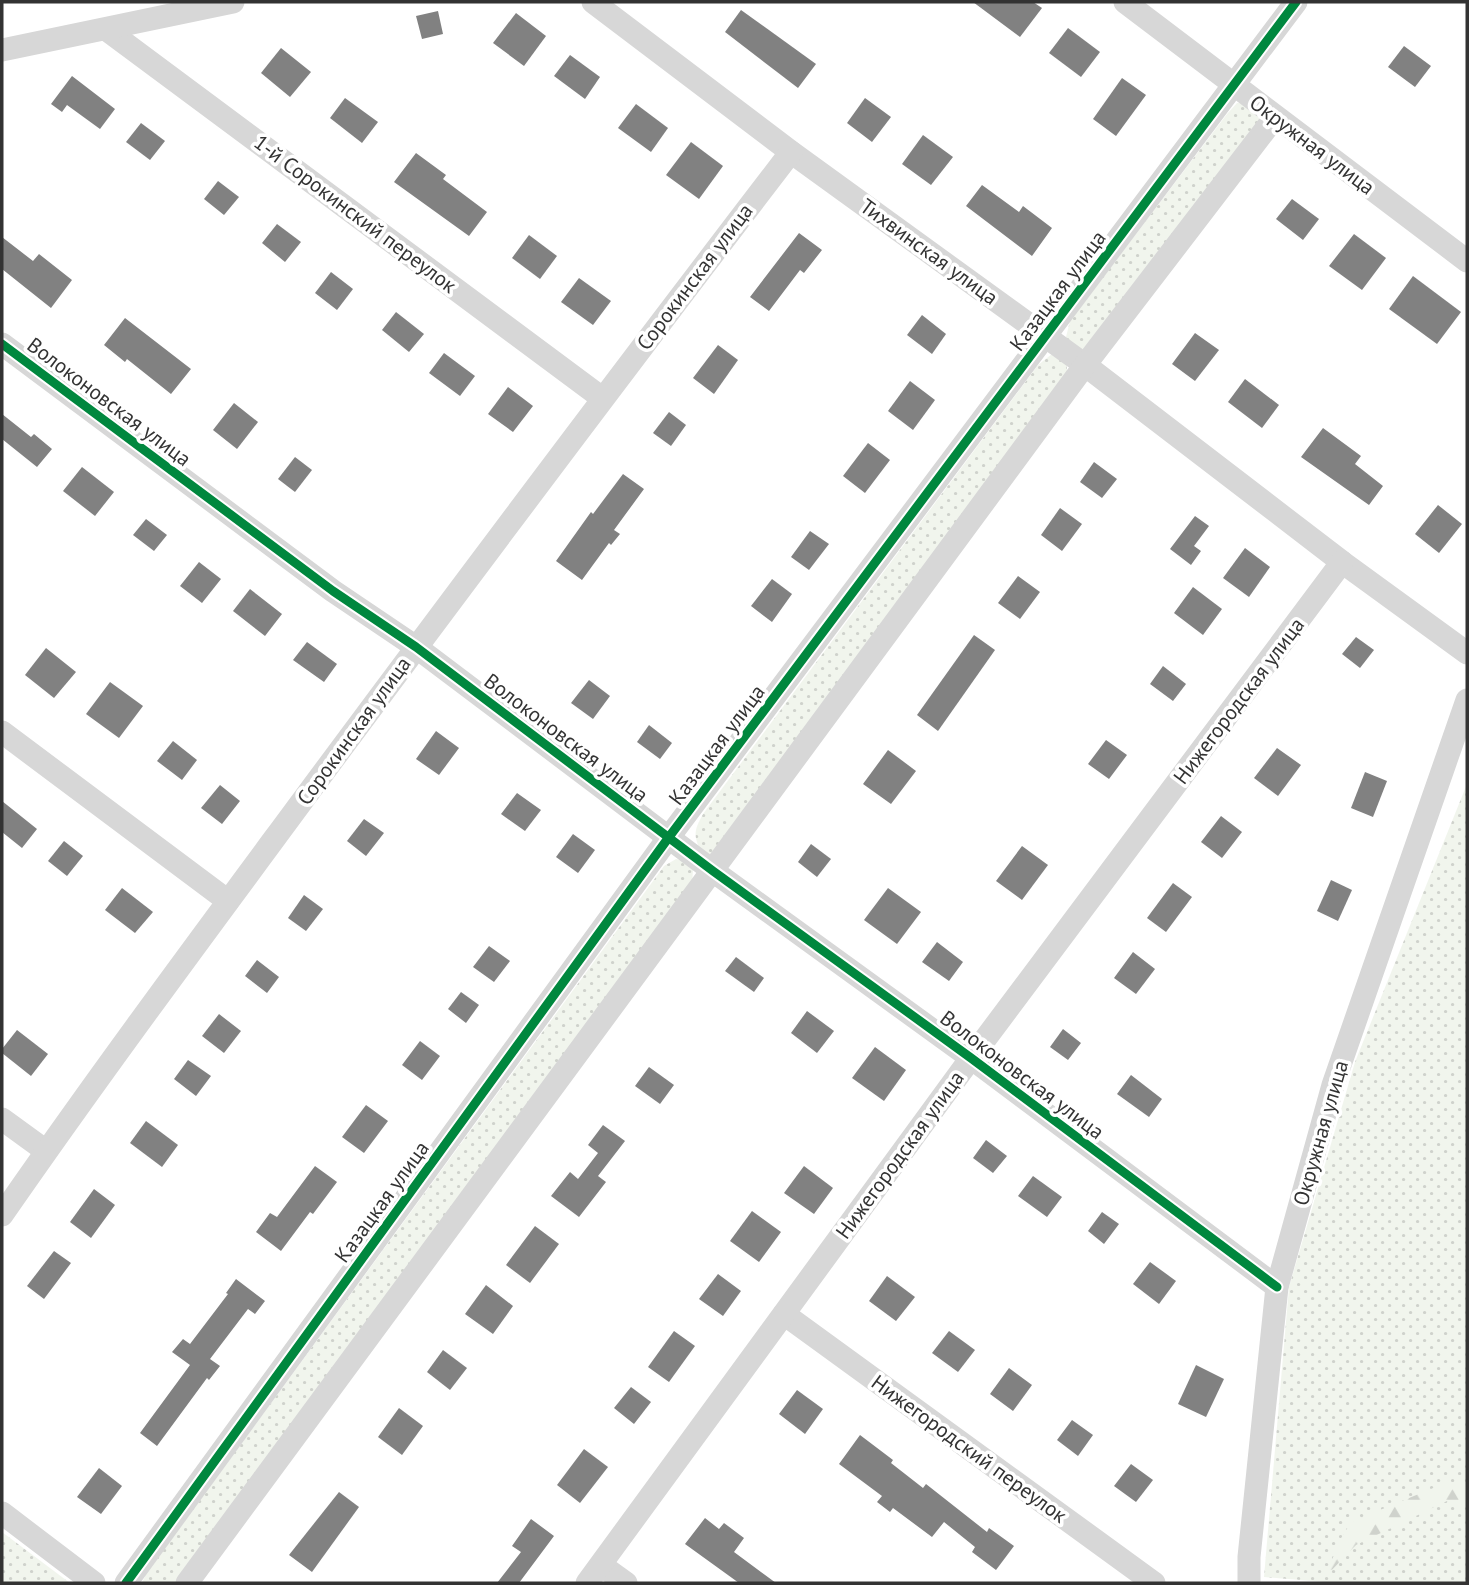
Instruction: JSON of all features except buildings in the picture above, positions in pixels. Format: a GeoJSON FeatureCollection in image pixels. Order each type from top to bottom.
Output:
{"type":"FeatureCollection","features":[{"type":"Feature","properties":{"kind":"street"},"geometry":{"type":"LineString","coordinates":[[2,50],[233,2]]}},
{"type":"Feature","properties":{"kind":"street","name":"Тихвинская улица"},"geometry":{"type":"LineString","coordinates":[[593,2],[791,152],[1085,365],[1342,562],[1467,653]]}},
{"type":"Feature","properties":{"kind":"street","name":"Окружная улица"},"geometry":{"type":"LineString","coordinates":[[1125,2],[1467,261]]}},
{"type":"Feature","properties":{"kind":"street","name":"Казацкая улица"},"geometry":{"type":"LineString","coordinates":[[126,1583],[669,837],[1296,2]]}},
{"type":"Feature","properties":{"kind":"street","name":"1-й Сорокинский переулок"},"geometry":{"type":"LineString","coordinates":[[107,30],[603,398]]}},
{"type":"Feature","properties":{"kind":"street"},"geometry":{"type":"LineString","coordinates":[[187,1583],[1085,365],[1275,117]]}},
{"type":"Feature","properties":{"kind":"street","name":"Сорокинская улица"},"geometry":{"type":"LineString","coordinates":[[2,1215],[228,901],[416,647],[791,152]]}},
{"type":"Feature","properties":{"kind":"street","name":"Волоконовская улица"},"geometry":{"type":"LineString","coordinates":[[2,344],[333,591],[416,647],[713,871],[971,1058],[1277,1287]]}},
{"type":"Feature","properties":{"kind":"street","name":"Нижегородская улица"},"geometry":{"type":"LineString","coordinates":[[587,1583],[971,1058],[1342,562]]}},
{"type":"Feature","properties":{"kind":"street","name":"Окружная улица"},"geometry":{"type":"LineString","coordinates":[[1249,1583],[1249,1557],[1277,1287],[1333,1085],[1467,700]]}},
{"type":"Feature","properties":{"kind":"street"},"geometry":{"type":"LineString","coordinates":[[2,732],[228,901]]}},
{"type":"Feature","properties":{"kind":"street"},"geometry":{"type":"LineString","coordinates":[[2,1119],[46,1152]]}},
{"type":"Feature","properties":{"kind":"street","name":"Нижегородский переулок"},"geometry":{"type":"LineString","coordinates":[[784,1314],[1154,1583]]}},
{"type":"Feature","properties":{"kind":"street"},"geometry":{"type":"LineString","coordinates":[[2,1513],[94,1583]]}},
{"type":"Feature","properties":{"kind":"street"},"geometry":{"type":"LineString","coordinates":[[601,1565],[626,1583]]}},
{"type":"Feature","properties":{"kind":"green space"},"geometry":{"type":"Polygon","coordinates":[[[1247,102],[1260,113],[1259,122],[1087,348],[1080,351],[1072,348],[1066,337],[1070,321],[1227,114],[1237,103],[1247,102]]]}},
{"type":"Feature","properties":{"kind":"green space"},"geometry":{"type":"Polygon","coordinates":[[[1052,354],[1066,362],[1068,375],[710,855],[701,852],[696,833],[703,814],[1038,365],[1052,354]]]}},
{"type":"Feature","properties":{"kind":"green space"},"geometry":{"type":"Polygon","coordinates":[[[1467,784],[1467,1583],[1337,1583],[1264,1577],[1289,1287],[1355,1062],[1467,784]]]}},
{"type":"Feature","properties":{"kind":"green space"},"geometry":{"type":"Polygon","coordinates":[[[676,859],[686,861],[693,869],[692,886],[181,1583],[142,1583],[664,866],[676,859]]]}},
{"type":"Feature","properties":{"kind":"green space"},"geometry":{"type":"Polygon","coordinates":[[[1443,1484],[1467,1486],[1467,1507],[1447,1501],[1356,1545],[1325,1577],[1340,1540],[1351,1522],[1443,1484]]]}},
{"type":"Feature","properties":{"kind":"green space"},"geometry":{"type":"Polygon","coordinates":[[[2,1532],[70,1583],[2,1583],[2,1532]]]}},
{"type":"Feature","properties":{"kind":"cycle path"},"geometry":{"type":"LineString","coordinates":[[126,1583],[669,837],[1296,2]]}},
{"type":"Feature","properties":{"kind":"cycle path"},"geometry":{"type":"LineString","coordinates":[[2,344],[333,591],[416,647],[713,871],[971,1058],[1277,1287]]}}]}
